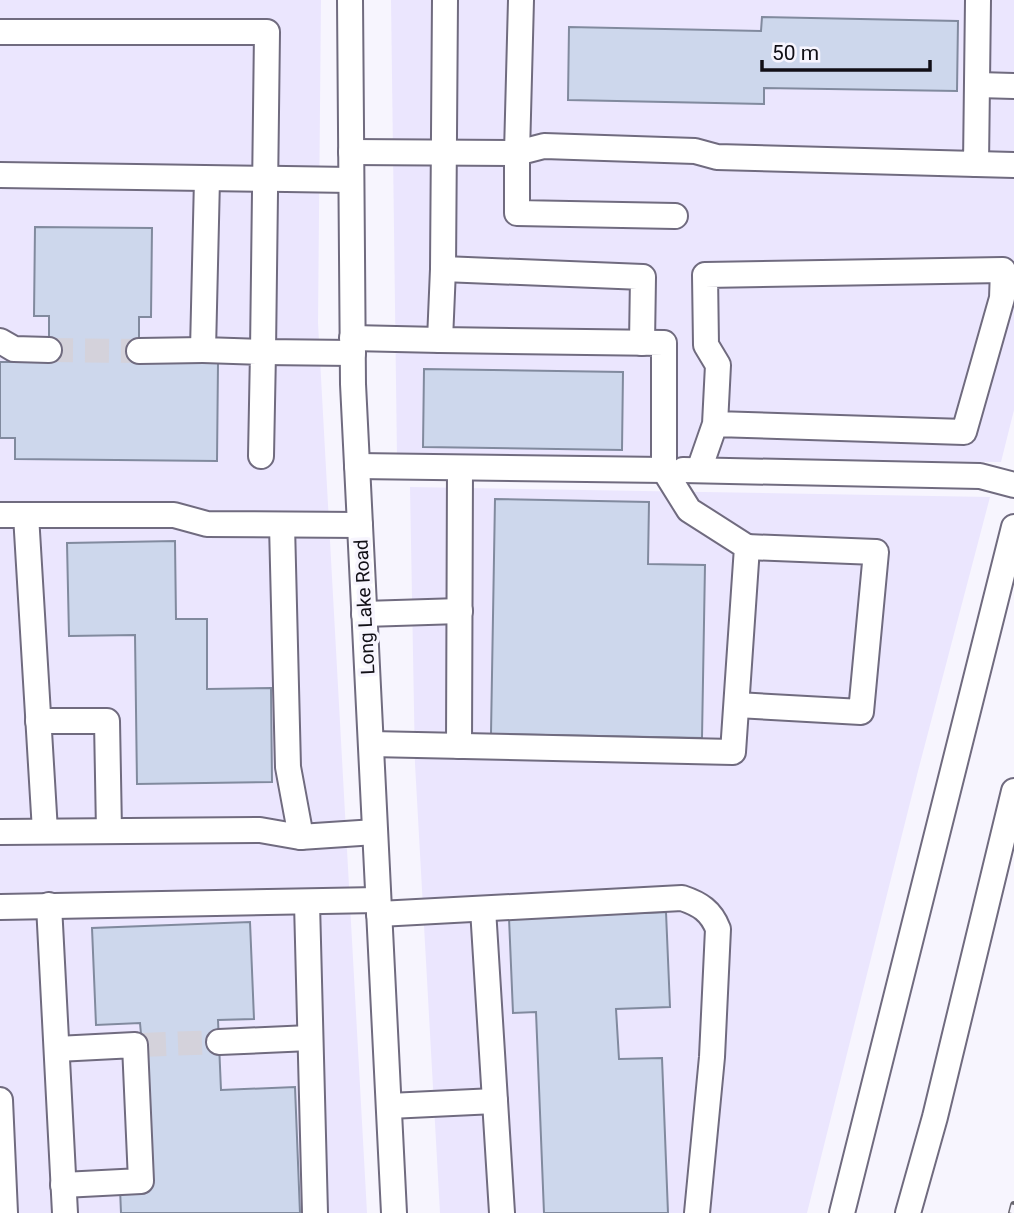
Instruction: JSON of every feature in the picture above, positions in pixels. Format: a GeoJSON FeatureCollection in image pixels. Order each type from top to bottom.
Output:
{"type":"FeatureCollection","features":[{"type":"Feature","properties":{"kind":"street","name":"Long Lake Road"},"geometry":{"type":"LineString","coordinates":[[350,0],[352,346],[394,1213]]}},
{"type":"Feature","properties":{"kind":"street"},"geometry":{"type":"LineString","coordinates":[[440,340],[445,152],[445,0]]}},
{"type":"Feature","properties":{"kind":"street"},"geometry":{"type":"LineString","coordinates":[[521,0],[517,213],[676,216]]}},
{"type":"Feature","properties":{"kind":"street"},"geometry":{"type":"LineString","coordinates":[[976,164],[978,0]]}},
{"type":"Feature","properties":{"kind":"street"},"geometry":{"type":"LineString","coordinates":[[0,32],[267,32],[261,456]]}},
{"type":"Feature","properties":{"kind":"street"},"geometry":{"type":"LineString","coordinates":[[978,85],[1014,86]]}},
{"type":"Feature","properties":{"kind":"street"},"geometry":{"type":"LineString","coordinates":[[351,152],[517,153],[544,146],[695,151],[716,157],[1014,164]]}},
{"type":"Feature","properties":{"kind":"street"},"geometry":{"type":"LineString","coordinates":[[0,175],[351,180]]}},
{"type":"Feature","properties":{"kind":"street"},"geometry":{"type":"LineString","coordinates":[[203,345],[207,179]]}},
{"type":"Feature","properties":{"kind":"street"},"geometry":{"type":"LineString","coordinates":[[443,269],[643,277],[642,343]]}},
{"type":"Feature","properties":{"kind":"street"},"geometry":{"type":"LineString","coordinates":[[699,470],[715,424],[718,365],[706,345],[705,275],[1003,270],[1002,298],[964,432],[715,424]]}},
{"type":"Feature","properties":{"kind":"street"},"geometry":{"type":"LineString","coordinates":[[0,339],[14,349],[49,343]]}},
{"type":"Feature","properties":{"kind":"street"},"geometry":{"type":"LineString","coordinates":[[139,345],[203,345],[263,352],[440,340],[664,343],[664,470],[689,510],[747,547],[876,552],[862,712],[737,705]]}},
{"type":"Feature","properties":{"kind":"street"},"geometry":{"type":"LineString","coordinates":[[357,466],[980,476],[1014,485]]}},
{"type":"Feature","properties":{"kind":"street"},"geometry":{"type":"LineString","coordinates":[[459,746],[460,469]]}},
{"type":"Feature","properties":{"kind":"street"},"geometry":{"type":"LineString","coordinates":[[0,515],[174,515],[207,524],[360,525]]}},
{"type":"Feature","properties":{"kind":"street"},"geometry":{"type":"LineString","coordinates":[[26,515],[45,831]]}},
{"type":"Feature","properties":{"kind":"street"},"geometry":{"type":"LineString","coordinates":[[282,525],[288,767],[301,837]]}},
{"type":"Feature","properties":{"kind":"street"},"geometry":{"type":"LineString","coordinates":[[842,1213],[1014,527]]}},
{"type":"Feature","properties":{"kind":"street"},"geometry":{"type":"LineString","coordinates":[[371,744],[733,752],[747,547]]}},
{"type":"Feature","properties":{"kind":"street"},"geometry":{"type":"LineString","coordinates":[[364,614],[460,611]]}},
{"type":"Feature","properties":{"kind":"street"},"geometry":{"type":"LineString","coordinates":[[38,721],[107,720],[109,831]]}},
{"type":"Feature","properties":{"kind":"street"},"geometry":{"type":"LineString","coordinates":[[908,1213],[1014,792]]}},
{"type":"Feature","properties":{"kind":"street"},"geometry":{"type":"LineString","coordinates":[[0,832],[260,830],[301,837],[375,832]]}},
{"type":"Feature","properties":{"kind":"street"},"geometry":{"type":"LineString","coordinates":[[0,906],[307,903],[483,909],[682,898],[697,903],[713,916],[718,929],[713,1044],[697,1213]]}},
{"type":"Feature","properties":{"kind":"street"},"geometry":{"type":"LineString","coordinates":[[307,903],[315,1213]]}},
{"type":"Feature","properties":{"kind":"street"},"geometry":{"type":"LineString","coordinates":[[49,905],[65,1213]]}},
{"type":"Feature","properties":{"kind":"street"},"geometry":{"type":"LineString","coordinates":[[483,909],[502,1213]]}},
{"type":"Feature","properties":{"kind":"street"},"geometry":{"type":"LineString","coordinates":[[219,1042],[310,1038]]}},
{"type":"Feature","properties":{"kind":"street"},"geometry":{"type":"LineString","coordinates":[[57,1049],[139,1045],[141,1181],[64,1185]]}},
{"type":"Feature","properties":{"kind":"street"},"geometry":{"type":"LineString","coordinates":[[0,1100],[5,1213]]}},
{"type":"Feature","properties":{"kind":"street"},"geometry":{"type":"LineString","coordinates":[[388,1105],[495,1101]]}},
{"type":"Feature","properties":{"kind":"shaded area"},"geometry":{"type":"Polygon","coordinates":[[[0,0],[321,0],[318,323],[367,1213],[0,1213],[0,0]]]}},
{"type":"Feature","properties":{"kind":"shaded area"},"geometry":{"type":"Polygon","coordinates":[[[391,0],[1014,0],[1014,410],[1001,462],[397,458],[391,0]]]}},
{"type":"Feature","properties":{"kind":"shaded area"},"geometry":{"type":"Polygon","coordinates":[[[410,487],[990,497],[807,1213],[440,1213],[415,764],[410,487]]]}},
{"type":"Feature","properties":{"kind":"building"},"geometry":{"type":"Polygon","coordinates":[[[762,17],[958,21],[957,91],[764,88],[764,104],[568,100],[569,27],[761,31],[762,17]]]}},
{"type":"Feature","properties":{"kind":"building"},"geometry":{"type":"Polygon","coordinates":[[[35,227],[152,228],[151,317],[139,317],[139,362],[218,363],[217,461],[15,459],[15,438],[0,438],[0,362],[49,362],[49,316],[34,316],[35,227]]]}},
{"type":"Feature","properties":{"kind":"building"},"geometry":{"type":"Polygon","coordinates":[[[424,369],[623,372],[622,450],[423,447],[424,369]]]}},
{"type":"Feature","properties":{"kind":"building"},"geometry":{"type":"Polygon","coordinates":[[[495,499],[649,502],[648,564],[705,565],[702,738],[491,734],[495,499]]]}},
{"type":"Feature","properties":{"kind":"building"},"geometry":{"type":"Polygon","coordinates":[[[175,541],[176,619],[207,619],[207,689],[271,688],[272,782],[137,784],[135,635],[69,636],[67,543],[175,541]]]}},
{"type":"Feature","properties":{"kind":"building"},"geometry":{"type":"Polygon","coordinates":[[[666,912],[670,1007],[616,1009],[619,1059],[662,1058],[668,1213],[544,1213],[536,1012],[513,1013],[509,918],[666,912]]]}},
{"type":"Feature","properties":{"kind":"building"},"geometry":{"type":"Polygon","coordinates":[[[250,922],[254,1019],[218,1020],[221,1090],[295,1087],[300,1213],[121,1213],[120,1188],[147,1187],[140,1023],[96,1025],[92,928],[250,922]]]}},
{"type":"Feature","properties":{"kind":"tunnel"},"geometry":{"type":"LineString","coordinates":[[49,350],[139,351]]}},
{"type":"Feature","properties":{"kind":"tunnel"},"geometry":{"type":"LineString","coordinates":[[142,1045],[219,1042]]}},
{"type":"Feature","properties":{"kind":"railway"},"geometry":{"type":"LineString","coordinates":[[1012,1213],[1014,1205]]}}]}
